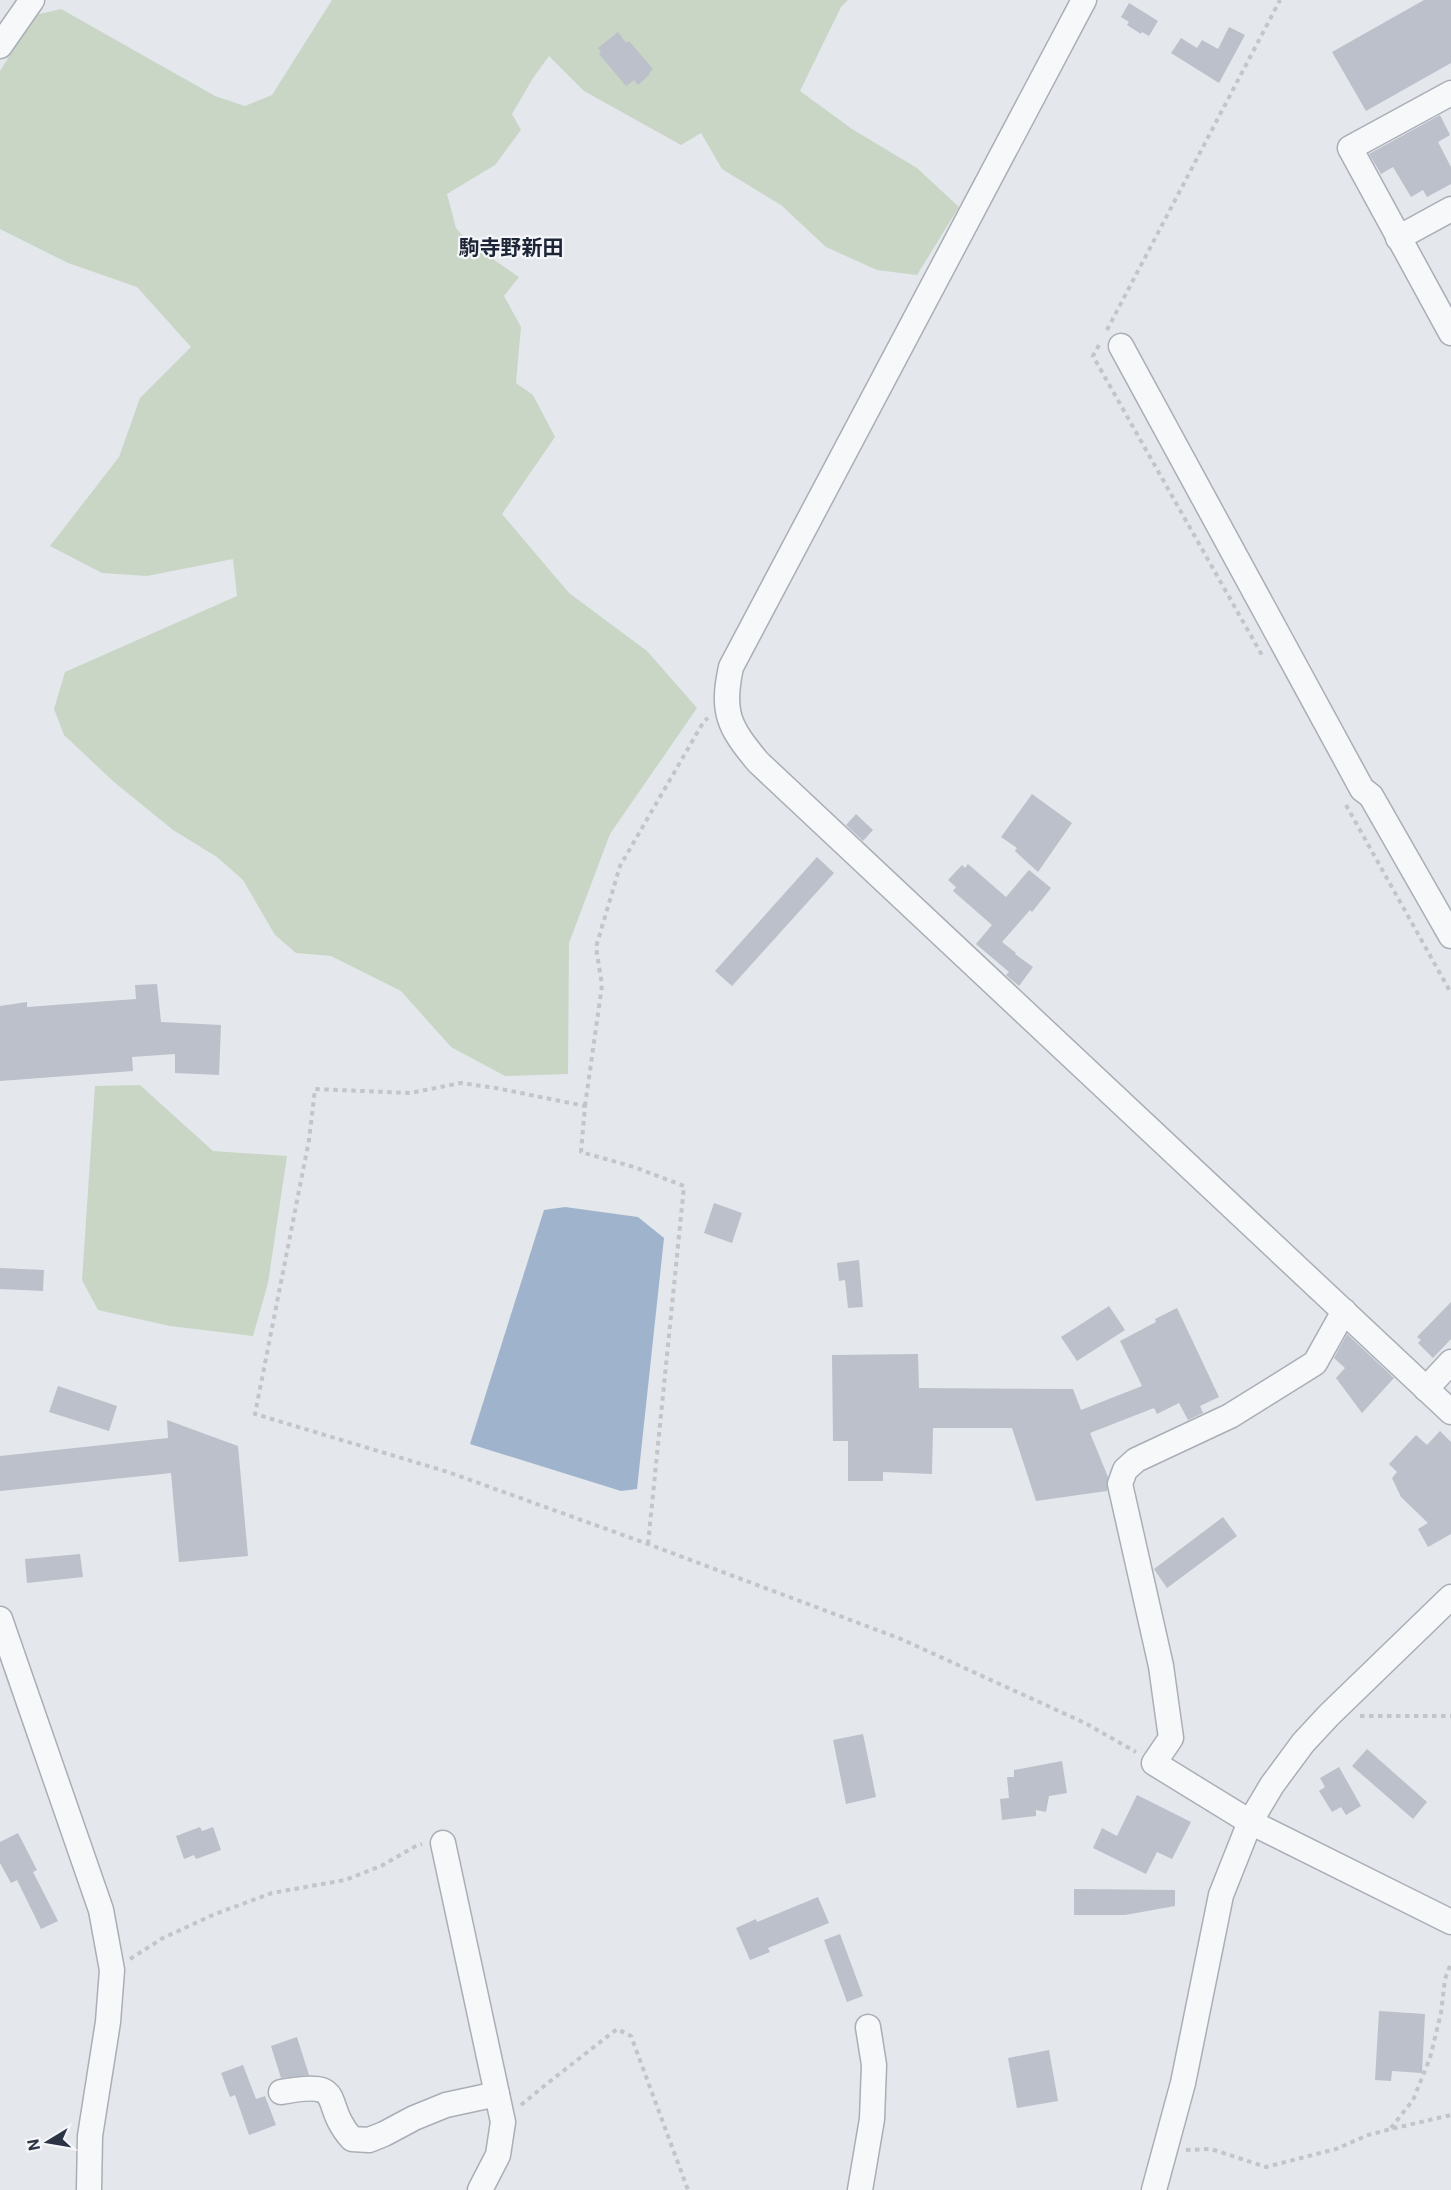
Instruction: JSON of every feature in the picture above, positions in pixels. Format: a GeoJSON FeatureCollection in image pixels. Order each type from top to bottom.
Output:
{"type":"FeatureCollection","features":[{"type":"Feature","properties":{"kind":"street"},"geometry":{"type":"LineString","coordinates":[[0,46],[32,0]]}},
{"type":"Feature","properties":{"kind":"street"},"geometry":{"type":"LineString","coordinates":[[1084,0],[731,667],[726,688],[731,725],[739,740],[758,762],[1451,1412]]}},
{"type":"Feature","properties":{"kind":"street"},"geometry":{"type":"LineString","coordinates":[[1451,93],[1350,148],[1451,333]]}},
{"type":"Feature","properties":{"kind":"street"},"geometry":{"type":"LineString","coordinates":[[1398,238],[1451,209]]}},
{"type":"Feature","properties":{"kind":"street"},"geometry":{"type":"LineString","coordinates":[[1121,346],[1362,789],[1371,796],[1451,936]]}},
{"type":"Feature","properties":{"kind":"street"},"geometry":{"type":"LineString","coordinates":[[1344,1311],[1315,1363],[1230,1416],[1136,1460],[1125,1470],[1120,1484],[1161,1666],[1171,1738],[1154,1762],[1250,1822],[1451,1922]]}},
{"type":"Feature","properties":{"kind":"street"},"geometry":{"type":"LineString","coordinates":[[1426,1389],[1451,1362]]}},
{"type":"Feature","properties":{"kind":"street"},"geometry":{"type":"LineString","coordinates":[[1154,2190],[1183,2082],[1221,1894],[1250,1822],[1285,1768],[1329,1715],[1451,1597]]}},
{"type":"Feature","properties":{"kind":"street"},"geometry":{"type":"LineString","coordinates":[[0,1619],[101,1910],[112,1970],[108,2022],[90,2136],[89,2190]]}},
{"type":"Feature","properties":{"kind":"street"},"geometry":{"type":"LineString","coordinates":[[443,1843],[503,2122],[498,2155],[480,2190]]}},
{"type":"Feature","properties":{"kind":"street"},"geometry":{"type":"LineString","coordinates":[[860,2190],[872,2119],[874,2065],[868,2026]]}},
{"type":"Feature","properties":{"kind":"street"},"geometry":{"type":"LineString","coordinates":[[281,2092],[307,2087],[320,2088],[329,2094],[343,2130],[352,2139],[361,2140],[369,2140],[384,2134],[446,2105],[497,2094]]}},
{"type":"Feature","properties":{"kind":"path"},"geometry":{"type":"LineString","coordinates":[[1269,667],[1093,356],[1280,0]]}},
{"type":"Feature","properties":{"kind":"path"},"geometry":{"type":"LineString","coordinates":[[648,1544],[684,1186],[634,1167],[581,1152],[602,985],[596,947],[620,866],[704,721],[727,707]]}},
{"type":"Feature","properties":{"kind":"path"},"geometry":{"type":"LineString","coordinates":[[1345,802],[1451,993]]}},
{"type":"Feature","properties":{"kind":"path"},"geometry":{"type":"LineString","coordinates":[[585,1106],[462,1083],[410,1093],[315,1089],[309,1140],[255,1414],[448,1472],[901,1639],[1085,1723],[1154,1762]]}},
{"type":"Feature","properties":{"kind":"path"},"geometry":{"type":"LineString","coordinates":[[1329,1715],[1394,1718],[1451,1716]]}},
{"type":"Feature","properties":{"kind":"path"},"geometry":{"type":"LineString","coordinates":[[112,1970],[163,1938],[215,1914],[272,1893],[345,1880],[381,1866],[414,1846],[432,1841],[443,1843]]}},
{"type":"Feature","properties":{"kind":"path"},"geometry":{"type":"LineString","coordinates":[[1391,2129],[1413,2100],[1430,2058],[1441,2013],[1445,1978],[1451,1963]]}},
{"type":"Feature","properties":{"kind":"path"},"geometry":{"type":"LineString","coordinates":[[503,2122],[549,2082],[617,2029],[631,2036],[687,2190]]}},
{"type":"Feature","properties":{"kind":"path"},"geometry":{"type":"LineString","coordinates":[[1164,2150],[1211,2150],[1266,2167],[1336,2149],[1368,2135],[1451,2115]]}},
{"type":"Feature","properties":{"kind":"green space"},"geometry":{"type":"Polygon","coordinates":[[[332,0],[848,0],[841,7],[800,91],[852,129],[917,168],[959,207],[917,275],[877,270],[826,247],[781,205],[722,169],[701,133],[681,145],[584,91],[549,56],[512,114],[521,130],[495,165],[447,194],[456,228],[468,242],[519,277],[504,296],[521,327],[516,383],[533,395],[555,437],[502,514],[569,593],[647,651],[697,708],[610,834],[569,943],[568,1074],[505,1076],[451,1047],[401,991],[331,956],[296,953],[275,935],[243,880],[217,857],[173,830],[114,782],[64,735],[54,709],[65,672],[237,596],[233,559],[147,576],[102,573],[50,546],[119,457],[140,398],[191,347],[137,287],[68,263],[0,229],[0,71],[35,15],[61,9],[215,96],[245,106],[272,95],[332,0]]]}},
{"type":"Feature","properties":{"kind":"green space"},"geometry":{"type":"Polygon","coordinates":[[[140,1085],[213,1151],[287,1156],[268,1283],[253,1336],[170,1326],[98,1310],[82,1280],[95,1086],[140,1085]]]}},
{"type":"Feature","properties":{"kind":"water"},"geometry":{"type":"Polygon","coordinates":[[[565,1207],[638,1217],[664,1238],[637,1489],[621,1491],[470,1444],[544,1210],[565,1207]]]}},
{"type":"Feature","properties":{"kind":"building"},"geometry":{"type":"Polygon","coordinates":[[[1424,0],[1451,0],[1451,63],[1366,111],[1332,52],[1424,0]]]}},
{"type":"Feature","properties":{"kind":"building"},"geometry":{"type":"Polygon","coordinates":[[[1129,3],[1158,21],[1149,36],[1127,25],[1129,22],[1121,17],[1129,3]]]}},
{"type":"Feature","properties":{"kind":"building"},"geometry":{"type":"Polygon","coordinates":[[[1229,27],[1245,35],[1219,83],[1171,53],[1181,38],[1197,48],[1202,40],[1218,49],[1229,27]]]}},
{"type":"Feature","properties":{"kind":"building"},"geometry":{"type":"Polygon","coordinates":[[[618,32],[626,43],[629,41],[653,69],[638,85],[634,80],[626,86],[599,54],[601,52],[598,48],[618,32]]]}},
{"type":"Feature","properties":{"kind":"building"},"geometry":{"type":"Polygon","coordinates":[[[1440,115],[1450,135],[1438,142],[1451,167],[1451,184],[1427,197],[1423,190],[1411,197],[1393,167],[1381,174],[1369,154],[1440,115]]]}},
{"type":"Feature","properties":{"kind":"building"},"geometry":{"type":"Polygon","coordinates":[[[1032,794],[1072,823],[1038,872],[1015,851],[1017,848],[1001,837],[1032,794]]]}},
{"type":"Feature","properties":{"kind":"building"},"geometry":{"type":"Polygon","coordinates":[[[856,814],[873,830],[863,841],[846,825],[856,814]]]}},
{"type":"Feature","properties":{"kind":"building"},"geometry":{"type":"Polygon","coordinates":[[[817,857],[834,873],[732,986],[715,971],[817,857]]]}},
{"type":"Feature","properties":{"kind":"building"},"geometry":{"type":"Polygon","coordinates":[[[968,864],[1006,897],[1029,870],[1051,888],[1032,912],[1030,910],[1002,942],[1033,967],[1019,986],[1006,975],[1009,972],[976,944],[992,925],[953,891],[956,887],[948,880],[962,865],[965,868],[968,864]]]}},
{"type":"Feature","properties":{"kind":"building"},"geometry":{"type":"Polygon","coordinates":[[[157,984],[161,1022],[221,1025],[219,1075],[175,1073],[175,1054],[132,1057],[133,1071],[0,1081],[0,1006],[27,1002],[27,1007],[136,999],[135,985],[157,984]]]}},
{"type":"Feature","properties":{"kind":"building"},"geometry":{"type":"Polygon","coordinates":[[[714,1203],[742,1213],[732,1243],[704,1233],[714,1203]]]}},
{"type":"Feature","properties":{"kind":"building"},"geometry":{"type":"Polygon","coordinates":[[[859,1260],[863,1307],[848,1308],[845,1280],[839,1281],[837,1263],[859,1260]]]}},
{"type":"Feature","properties":{"kind":"building"},"geometry":{"type":"Polygon","coordinates":[[[0,1268],[44,1270],[43,1291],[0,1289],[0,1268]]]}},
{"type":"Feature","properties":{"kind":"building"},"geometry":{"type":"Polygon","coordinates":[[[1451,1302],[1451,1339],[1433,1358],[1418,1343],[1421,1340],[1417,1337],[1451,1302]]]}},
{"type":"Feature","properties":{"kind":"building"},"geometry":{"type":"Polygon","coordinates":[[[1109,1306],[1125,1330],[1077,1361],[1061,1337],[1109,1306]]]}},
{"type":"Feature","properties":{"kind":"building"},"geometry":{"type":"Polygon","coordinates":[[[1177,1308],[1219,1397],[1200,1406],[1203,1413],[1188,1420],[1179,1403],[1157,1414],[1154,1408],[1090,1433],[1108,1477],[1107,1491],[1036,1501],[1012,1428],[933,1428],[932,1474],[883,1472],[883,1481],[848,1481],[848,1441],[833,1441],[832,1355],[918,1354],[919,1388],[1073,1389],[1081,1410],[1142,1386],[1120,1341],[1177,1308]]]}},
{"type":"Feature","properties":{"kind":"building"},"geometry":{"type":"Polygon","coordinates":[[[1347,1334],[1394,1378],[1362,1413],[1336,1378],[1345,1368],[1334,1358],[1347,1334]]]}},
{"type":"Feature","properties":{"kind":"building"},"geometry":{"type":"Polygon","coordinates":[[[58,1386],[117,1406],[109,1431],[49,1412],[58,1386]]]}},
{"type":"Feature","properties":{"kind":"building"},"geometry":{"type":"Polygon","coordinates":[[[167,1420],[238,1446],[248,1556],[179,1562],[171,1473],[0,1491],[0,1456],[168,1438],[167,1420]]]}},
{"type":"Feature","properties":{"kind":"building"},"geometry":{"type":"Polygon","coordinates":[[[1440,1431],[1451,1442],[1451,1534],[1428,1547],[1418,1529],[1428,1523],[1401,1497],[1392,1478],[1397,1472],[1389,1464],[1416,1435],[1427,1445],[1440,1431]]]}},
{"type":"Feature","properties":{"kind":"building"},"geometry":{"type":"Polygon","coordinates":[[[1223,1517],[1237,1536],[1167,1588],[1154,1569],[1223,1517]]]}},
{"type":"Feature","properties":{"kind":"building"},"geometry":{"type":"Polygon","coordinates":[[[80,1554],[83,1577],[27,1583],[25,1559],[80,1554]]]}},
{"type":"Feature","properties":{"kind":"building"},"geometry":{"type":"Polygon","coordinates":[[[863,1734],[876,1797],[846,1804],[833,1740],[863,1734]]]}},
{"type":"Feature","properties":{"kind":"building"},"geometry":{"type":"Polygon","coordinates":[[[1367,1749],[1427,1802],[1413,1819],[1352,1766],[1367,1749]]]}},
{"type":"Feature","properties":{"kind":"building"},"geometry":{"type":"Polygon","coordinates":[[[1062,1761],[1067,1793],[1049,1796],[1046,1812],[1036,1810],[1036,1816],[1002,1820],[1000,1799],[1009,1798],[1007,1777],[1014,1777],[1014,1770],[1062,1761]]]}},
{"type":"Feature","properties":{"kind":"building"},"geometry":{"type":"Polygon","coordinates":[[[1339,1767],[1361,1806],[1346,1815],[1341,1807],[1332,1812],[1319,1791],[1325,1787],[1320,1778],[1339,1767]]]}},
{"type":"Feature","properties":{"kind":"building"},"geometry":{"type":"Polygon","coordinates":[[[1137,1795],[1191,1822],[1172,1859],[1157,1852],[1146,1874],[1093,1848],[1102,1828],[1117,1836],[1137,1795]]]}},
{"type":"Feature","properties":{"kind":"building"},"geometry":{"type":"Polygon","coordinates":[[[200,1827],[202,1831],[213,1827],[221,1850],[196,1859],[194,1855],[184,1859],[176,1836],[200,1827]]]}},
{"type":"Feature","properties":{"kind":"building"},"geometry":{"type":"Polygon","coordinates":[[[18,1833],[37,1870],[33,1872],[58,1921],[41,1929],[17,1880],[11,1883],[0,1863],[0,1842],[18,1833]]]}},
{"type":"Feature","properties":{"kind":"building"},"geometry":{"type":"Polygon","coordinates":[[[1074,1889],[1175,1890],[1175,1906],[1125,1915],[1074,1915],[1074,1889]]]}},
{"type":"Feature","properties":{"kind":"building"},"geometry":{"type":"Polygon","coordinates":[[[818,1897],[829,1923],[768,1948],[770,1952],[750,1960],[736,1928],[756,1919],[757,1922],[818,1897]]]}},
{"type":"Feature","properties":{"kind":"building"},"geometry":{"type":"Polygon","coordinates":[[[840,1934],[863,1996],[847,2002],[824,1940],[840,1934]]]}},
{"type":"Feature","properties":{"kind":"building"},"geometry":{"type":"Polygon","coordinates":[[[1379,2011],[1425,2014],[1422,2073],[1392,2071],[1391,2081],[1375,2080],[1379,2011]]]}},
{"type":"Feature","properties":{"kind":"building"},"geometry":{"type":"Polygon","coordinates":[[[297,2037],[309,2075],[281,2078],[271,2046],[297,2037]]]}},
{"type":"Feature","properties":{"kind":"building"},"geometry":{"type":"Polygon","coordinates":[[[1049,2050],[1058,2101],[1017,2108],[1008,2058],[1049,2050]]]}},
{"type":"Feature","properties":{"kind":"building"},"geometry":{"type":"Polygon","coordinates":[[[243,2065],[256,2099],[265,2096],[276,2125],[249,2135],[235,2095],[230,2097],[221,2073],[243,2065]]]}},
{"type":"Feature","properties":{"kind":"district","name":"駒寺野新田"},"geometry":{"type":"Point","coordinates":[511,248]}}]}
